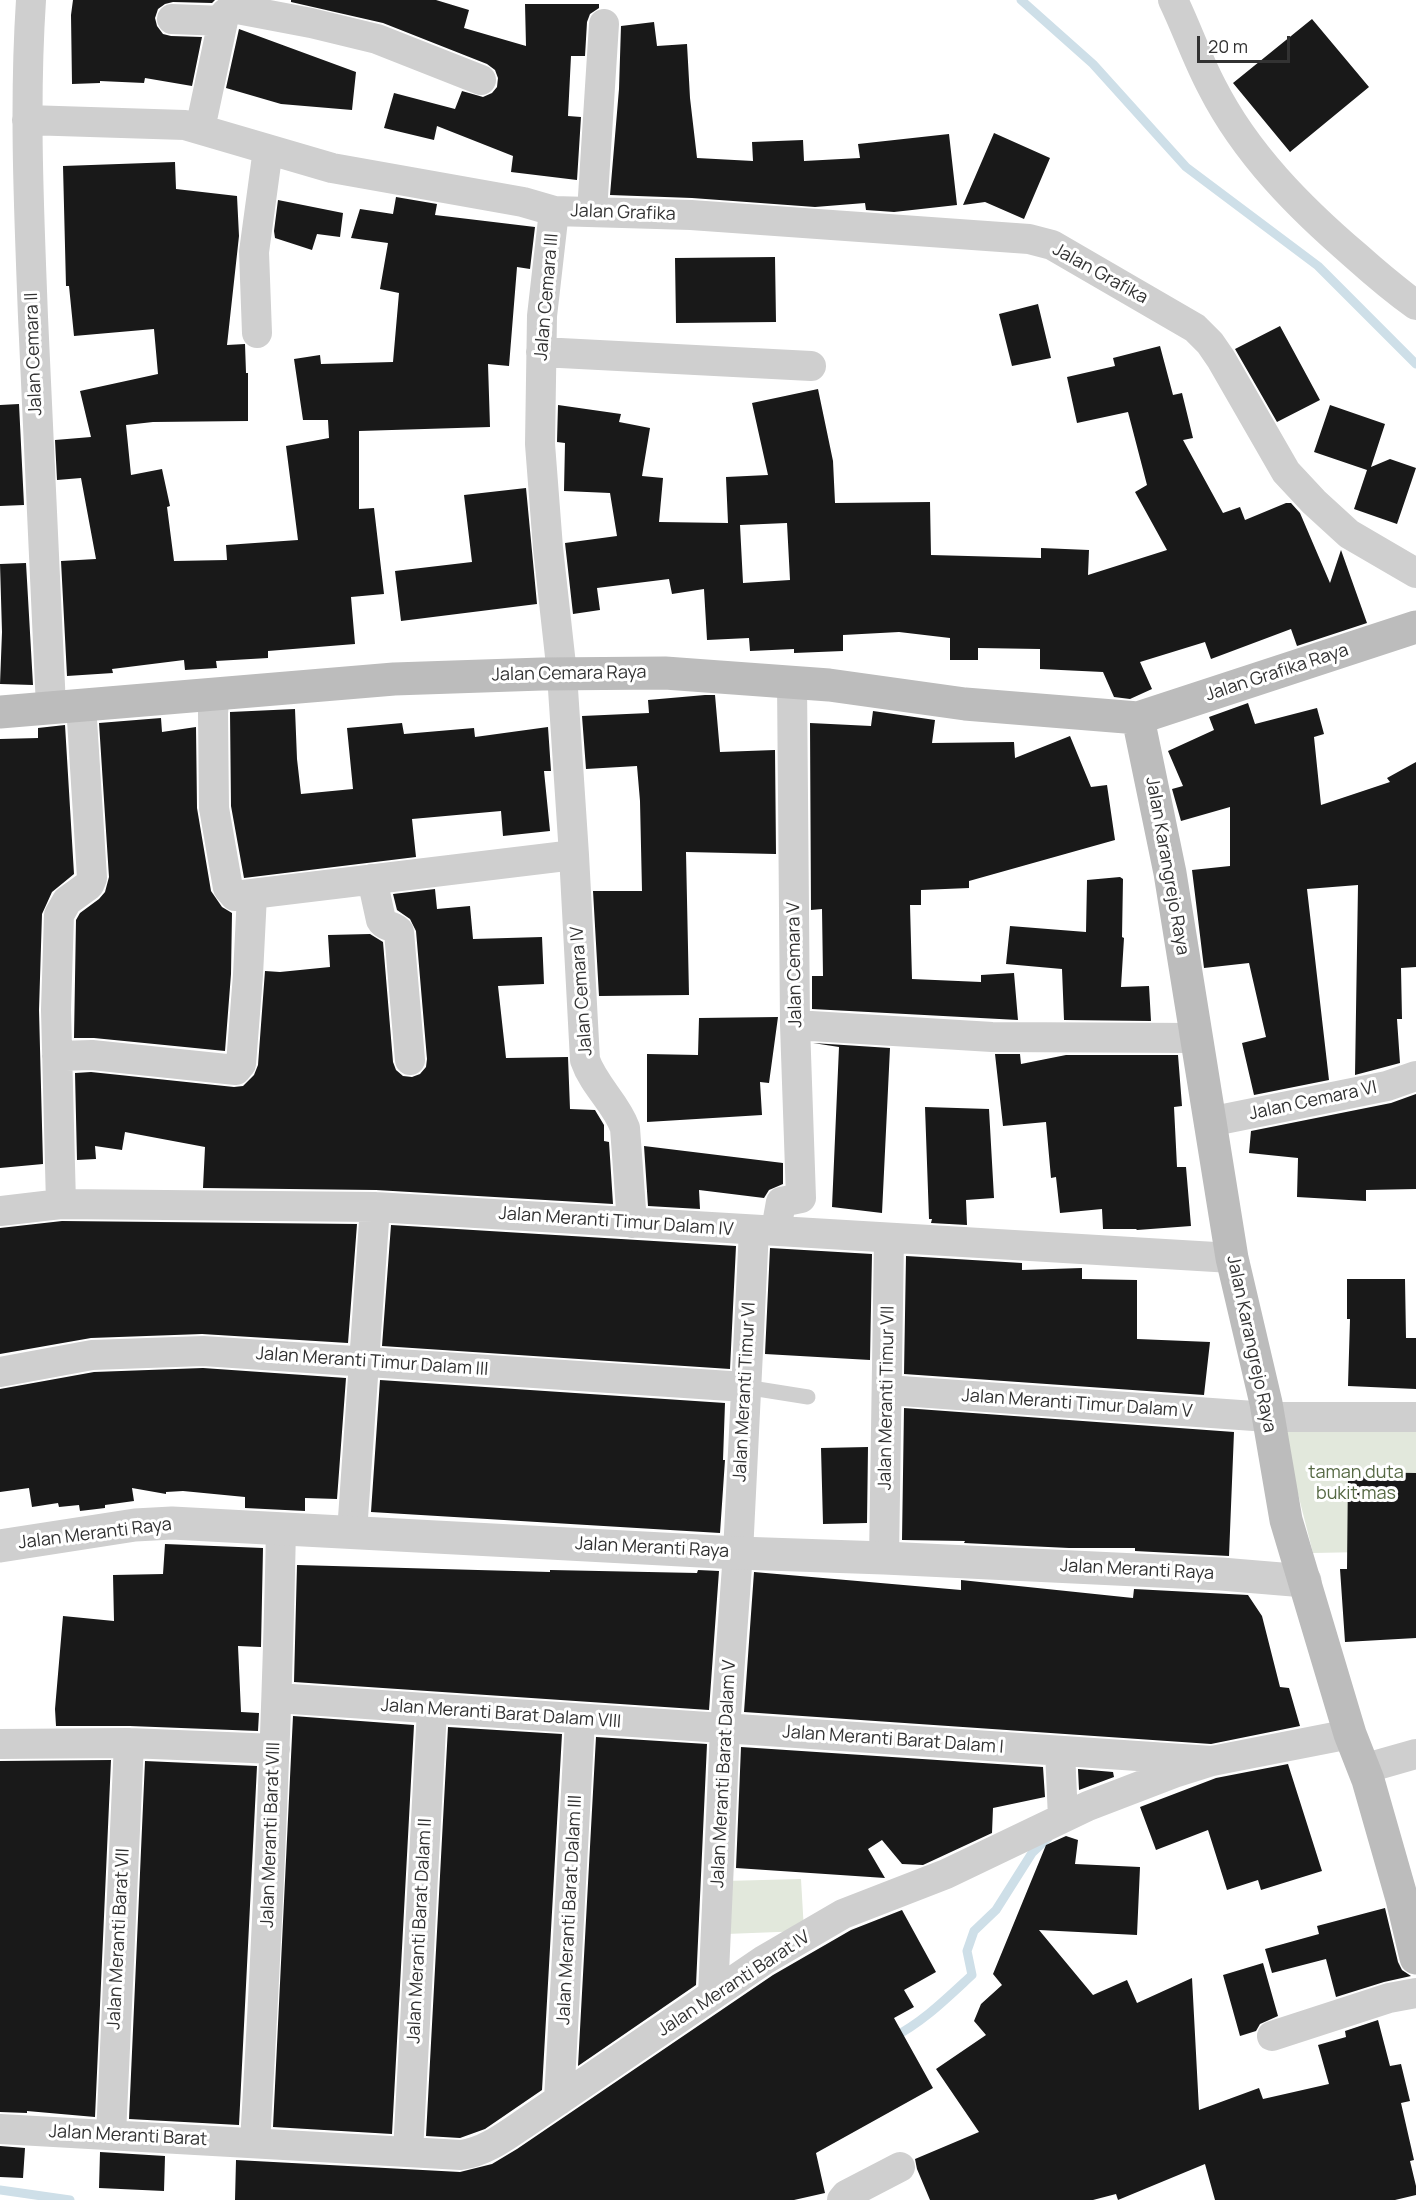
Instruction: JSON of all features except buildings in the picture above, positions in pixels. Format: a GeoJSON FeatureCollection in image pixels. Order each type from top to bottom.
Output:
{"type":"FeatureCollection","features":[{"type":"Feature","properties":{"kind":"main road","name":"Jalan Grafika Raya"},"geometry":{"type":"LineString","coordinates":[[1138,718],[1416,627]]}},
{"type":"Feature","properties":{"kind":"main road","name":"Jalan Cemara Raya"},"geometry":{"type":"LineString","coordinates":[[0,712],[394,678],[665,673],[830,685],[965,704],[1138,718]]}},
{"type":"Feature","properties":{"kind":"main road","name":"Jalan Karangrejo Raya"},"geometry":{"type":"LineString","coordinates":[[1138,718],[1170,873],[1232,1258],[1266,1403],[1286,1520],[1402,1899],[1416,1958]]}},
{"type":"Feature","properties":{"kind":"street","name":"Jalan Cemara II"},"geometry":{"type":"LineString","coordinates":[[31,0],[18,131],[40,502],[66,706],[92,878],[89,885],[67,900],[59,915],[56,1010],[61,1204]]}},
{"type":"Feature","properties":{"kind":"street"},"geometry":{"type":"LineString","coordinates":[[1173,0],[1212,88],[1249,147],[1285,191],[1309,214],[1378,275],[1416,304]]}},
{"type":"Feature","properties":{"kind":"street"},"geometry":{"type":"LineString","coordinates":[[200,129],[223,21],[228,10],[232,8],[312,23],[377,39],[482,80]]}},
{"type":"Feature","properties":{"kind":"street"},"geometry":{"type":"LineString","coordinates":[[172,18],[223,21]]}},
{"type":"Feature","properties":{"kind":"street"},"geometry":{"type":"LineString","coordinates":[[592,212],[604,24]]}},
{"type":"Feature","properties":{"kind":"street","name":"Jalan Cemara III"},"geometry":{"type":"LineString","coordinates":[[18,131],[185,125],[332,168],[523,202],[554,211],[542,316],[541,456],[548,548],[562,674]]}},
{"type":"Feature","properties":{"kind":"street"},"geometry":{"type":"LineString","coordinates":[[257,333],[254,252],[268,149]]}},
{"type":"Feature","properties":{"kind":"street","name":"Jalan Grafika"},"geometry":{"type":"LineString","coordinates":[[554,211],[691,215],[1029,239],[1052,245],[1194,328],[1210,343],[1221,359],[1286,472],[1349,534],[1416,573]]}},
{"type":"Feature","properties":{"kind":"street"},"geometry":{"type":"LineString","coordinates":[[541,352],[810,366]]}},
{"type":"Feature","properties":{"kind":"street","name":"Jalan Cemara IV"},"geometry":{"type":"LineString","coordinates":[[562,674],[585,1060],[589,1073],[621,1118],[625,1128],[632,1222]]}},
{"type":"Feature","properties":{"kind":"street","name":"Jalan Cemara V"},"geometry":{"type":"LineString","coordinates":[[765,1230],[781,1202],[801,1198],[795,1025],[792,682]]}},
{"type":"Feature","properties":{"kind":"street"},"geometry":{"type":"LineString","coordinates":[[215,693],[213,713],[214,808],[230,892],[238,896],[574,855]]}},
{"type":"Feature","properties":{"kind":"street"},"geometry":{"type":"LineString","coordinates":[[372,879],[381,920],[385,925],[396,928],[399,932],[410,1060]]}},
{"type":"Feature","properties":{"kind":"street"},"geometry":{"type":"LineString","coordinates":[[57,1056],[92,1055],[236,1070],[241,1064],[252,895]]}},
{"type":"Feature","properties":{"kind":"street"},"geometry":{"type":"LineString","coordinates":[[795,1025],[992,1037],[1195,1038]]}},
{"type":"Feature","properties":{"kind":"street","name":"Jalan Cemara VI"},"geometry":{"type":"LineString","coordinates":[[1209,1122],[1387,1086],[1416,1076]]}},
{"type":"Feature","properties":{"kind":"street","name":"Jalan Meranti Timur Dalam IV"},"geometry":{"type":"LineString","coordinates":[[0,1211],[61,1204],[375,1207],[1232,1258]]}},
{"type":"Feature","properties":{"kind":"street"},"geometry":{"type":"LineString","coordinates":[[352,1532],[375,1207]]}},
{"type":"Feature","properties":{"kind":"street","name":"Jalan Meranti Timur VI"},"geometry":{"type":"LineString","coordinates":[[738,1553],[745,1387],[765,1230]]}},
{"type":"Feature","properties":{"kind":"street","name":"Jalan Meranti Timur VII"},"geometry":{"type":"LineString","coordinates":[[884,1557],[889,1238]]}},
{"type":"Feature","properties":{"kind":"street","name":"Jalan Meranti Timur Dalam III"},"geometry":{"type":"LineString","coordinates":[[0,1372],[92,1355],[192,1351],[745,1387]]}},
{"type":"Feature","properties":{"kind":"street","name":"Jalan Meranti Timur Dalam V"},"geometry":{"type":"LineString","coordinates":[[887,1390],[1268,1417],[1416,1417]]}},
{"type":"Feature","properties":{"kind":"street","name":"Jalan Meranti Raya"},"geometry":{"type":"LineString","coordinates":[[0,1546],[135,1525],[172,1523],[738,1553],[884,1557],[1221,1574],[1305,1581]]}},
{"type":"Feature","properties":{"kind":"street","name":"Jalan Meranti Barat VIII"},"geometry":{"type":"LineString","coordinates":[[255,2143],[268,1930],[281,1528]]}},
{"type":"Feature","properties":{"kind":"street","name":"Jalan Meranti Barat Dalam V"},"geometry":{"type":"LineString","coordinates":[[713,1995],[725,1729],[738,1553]]}},
{"type":"Feature","properties":{"kind":"street","name":"Jalan Meranti Barat Dalam VIII"},"geometry":{"type":"LineString","coordinates":[[277,1698],[725,1729]]}},
{"type":"Feature","properties":{"kind":"street","name":"Jalan Meranti Barat Dalam II"},"geometry":{"type":"LineString","coordinates":[[408,2152],[432,1710]]}},
{"type":"Feature","properties":{"kind":"street","name":"Jalan Meranti Barat Dalam III"},"geometry":{"type":"LineString","coordinates":[[559,2100],[580,1720]]}},
{"type":"Feature","properties":{"kind":"street","name":"Jalan Meranti Barat Dalam I"},"geometry":{"type":"LineString","coordinates":[[725,1729],[1212,1761],[1350,1734]]}},
{"type":"Feature","properties":{"kind":"street"},"geometry":{"type":"LineString","coordinates":[[0,1744],[129,1743],[274,1749]]}},
{"type":"Feature","properties":{"kind":"street","name":"Jalan Meranti Barat VII"},"geometry":{"type":"LineString","coordinates":[[111,2135],[129,1743]]}},
{"type":"Feature","properties":{"kind":"street"},"geometry":{"type":"LineString","coordinates":[[1060,1751],[1063,1818]]}},
{"type":"Feature","properties":{"kind":"street"},"geometry":{"type":"LineString","coordinates":[[1363,1769],[1416,1754]]}},
{"type":"Feature","properties":{"kind":"street","name":"Jalan Meranti Barat IV"},"geometry":{"type":"LineString","coordinates":[[255,2143],[461,2156],[478,2151],[522,2126],[764,1960],[843,1914],[946,1874],[1063,1818],[1164,1777],[1212,1761]]}},
{"type":"Feature","properties":{"kind":"street"},"geometry":{"type":"LineString","coordinates":[[1272,2036],[1389,1998],[1416,1993]]}},
{"type":"Feature","properties":{"kind":"street","name":"Jalan Meranti Barat"},"geometry":{"type":"LineString","coordinates":[[0,2129],[255,2143]]}},
{"type":"Feature","properties":{"kind":"street"},"geometry":{"type":"LineString","coordinates":[[842,2200],[846,2195],[900,2167]]}},
{"type":"Feature","properties":{"kind":"lane"},"geometry":{"type":"LineString","coordinates":[[745,1387],[808,1397]]}},
{"type":"Feature","properties":{"kind":"green space","name":"taman duta bukit mas"},"geometry":{"type":"Polygon","coordinates":[[[1280,1423],[1416,1424],[1416,1551],[1313,1553],[1280,1423]]]}},
{"type":"Feature","properties":{"kind":"green space"},"geometry":{"type":"Polygon","coordinates":[[[801,1879],[804,1931],[726,1934],[724,1881],[801,1879]]]}},
{"type":"Feature","properties":{"kind":"waterway"},"geometry":{"type":"LineString","coordinates":[[1021,0],[1093,64],[1186,167],[1318,266],[1416,364]]}},
{"type":"Feature","properties":{"kind":"waterway"},"geometry":{"type":"LineString","coordinates":[[892,2038],[924,2017],[972,1975],[967,1951],[974,1931],[996,1910],[1032,1853],[1048,1838]]}},
{"type":"Feature","properties":{"kind":"waterway"},"geometry":{"type":"LineString","coordinates":[[0,2190],[70,2200]]}}]}
